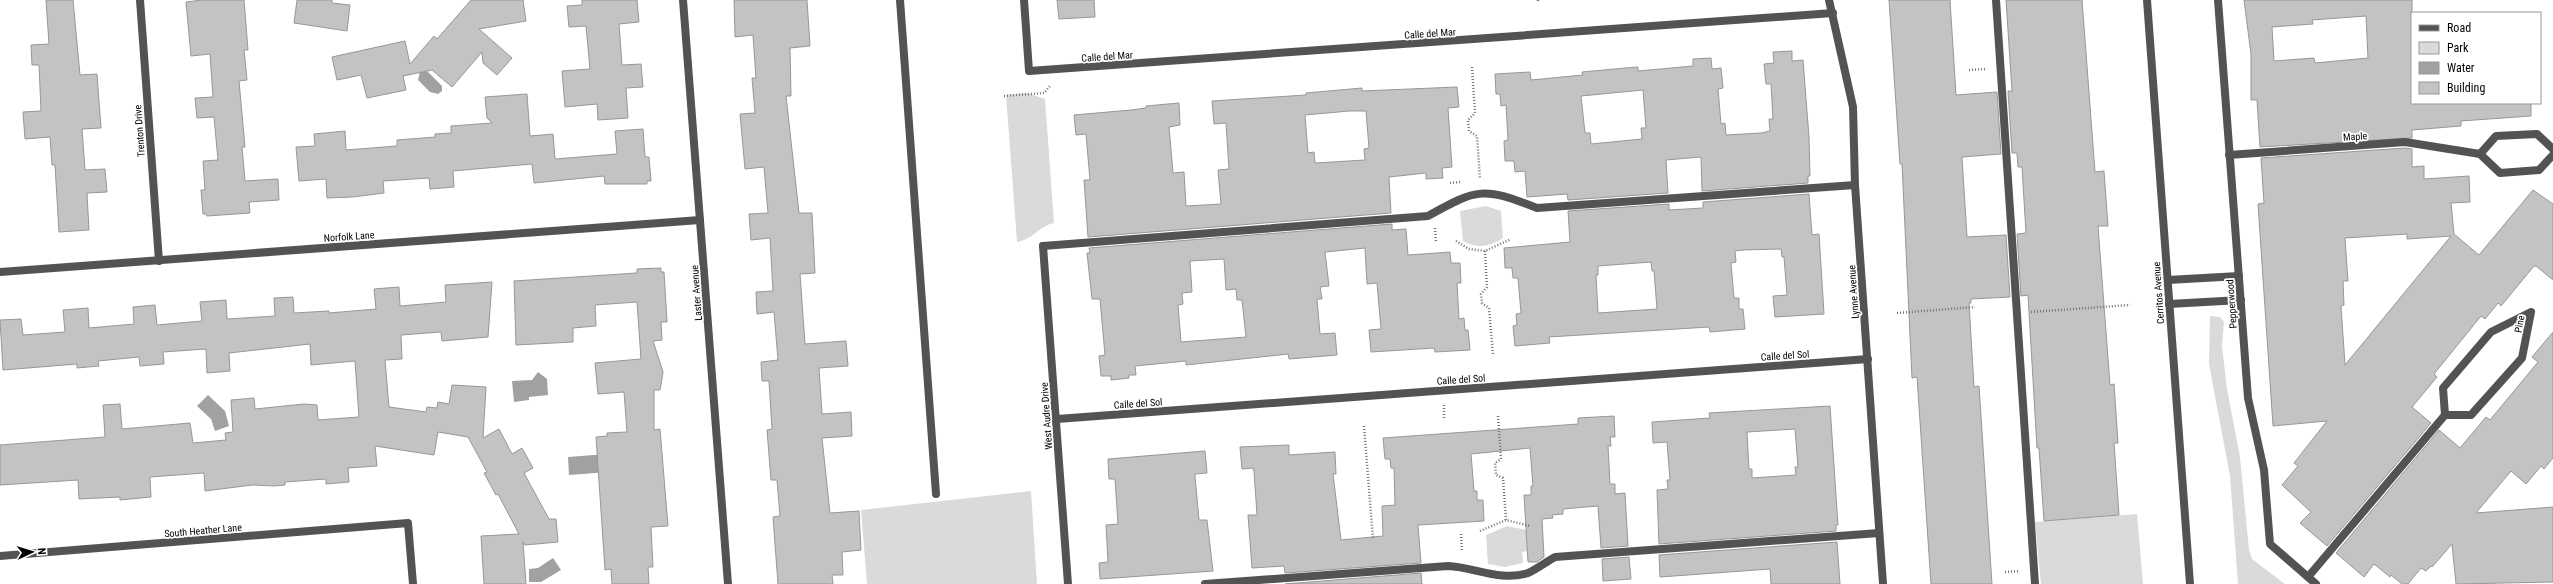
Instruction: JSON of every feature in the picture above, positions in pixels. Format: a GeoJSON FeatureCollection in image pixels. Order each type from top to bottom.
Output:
{"type":"FeatureCollection","features":[{"type":"Feature","properties":{"kind":"street","name":"Trenton Drive"},"geometry":{"type":"LineString","coordinates":[[140,0],[159,261]]}},
{"type":"Feature","properties":{"kind":"street","name":"Laster Avenue"},"geometry":{"type":"LineString","coordinates":[[683,0],[728,584]]}},
{"type":"Feature","properties":{"kind":"street"},"geometry":{"type":"LineString","coordinates":[[900,0],[936,494]]}},
{"type":"Feature","properties":{"kind":"street","name":"Calle del Mar"},"geometry":{"type":"LineString","coordinates":[[1024,0],[1029,71],[1833,13]]}},
{"type":"Feature","properties":{"kind":"street","name":"Lynne Avenue"},"geometry":{"type":"LineString","coordinates":[[1829,0],[1854,107],[1855,185],[1883,584]]}},
{"type":"Feature","properties":{"kind":"street"},"geometry":{"type":"LineString","coordinates":[[1996,0],[2035,584]]}},
{"type":"Feature","properties":{"kind":"street","name":"Cerritos Avenue"},"geometry":{"type":"LineString","coordinates":[[2147,0],[2190,584]]}},
{"type":"Feature","properties":{"kind":"street","name":"Pepperwood"},"geometry":{"type":"LineString","coordinates":[[2218,0],[2248,398],[2264,470],[2270,544],[2316,584]]}},
{"type":"Feature","properties":{"kind":"street"},"geometry":{"type":"LineString","coordinates":[[2553,149],[2537,134],[2496,136],[2480,154],[2500,173],[2539,170],[2553,155]]}},
{"type":"Feature","properties":{"kind":"street","name":"Maple"},"geometry":{"type":"LineString","coordinates":[[2229,155],[2405,142],[2480,154]]}},
{"type":"Feature","properties":{"kind":"street","name":"West Audre Drive"},"geometry":{"type":"LineString","coordinates":[[1068,584],[1043,246],[1428,216],[1463,196],[1482,193],[1500,194],[1537,208],[1855,185]]}},
{"type":"Feature","properties":{"kind":"street","name":"Norfolk Lane"},"geometry":{"type":"LineString","coordinates":[[0,272],[700,220]]}},
{"type":"Feature","properties":{"kind":"street"},"geometry":{"type":"LineString","coordinates":[[2168,280],[2239,276]]}},
{"type":"Feature","properties":{"kind":"street"},"geometry":{"type":"LineString","coordinates":[[2169,304],[2240,300]]}},
{"type":"Feature","properties":{"kind":"street","name":"Pine"},"geometry":{"type":"LineString","coordinates":[[2531,312],[2522,358],[2471,415],[2445,415],[2443,388],[2491,332],[2531,312]]}},
{"type":"Feature","properties":{"kind":"street","name":"Calle del Sol"},"geometry":{"type":"LineString","coordinates":[[1057,420],[1868,360]]}},
{"type":"Feature","properties":{"kind":"street"},"geometry":{"type":"LineString","coordinates":[[2308,577],[2445,415]]}},
{"type":"Feature","properties":{"kind":"street","name":"South Heather Lane"},"geometry":{"type":"LineString","coordinates":[[0,556],[408,524],[413,584]]}},
{"type":"Feature","properties":{"kind":"street"},"geometry":{"type":"LineString","coordinates":[[1205,584],[1448,566],[1472,568],[1494,575],[1516,575],[1528,573],[1555,557],[1879,533]]}},
{"type":"Feature","properties":{"kind":"path"},"geometry":{"type":"LineString","coordinates":[[1472,67],[1475,113],[1468,120],[1469,130],[1477,136],[1480,178]]}},
{"type":"Feature","properties":{"kind":"path"},"geometry":{"type":"LineString","coordinates":[[1969,70],[1987,69]]}},
{"type":"Feature","properties":{"kind":"path"},"geometry":{"type":"LineString","coordinates":[[1004,96],[1044,93],[1050,86]]}},
{"type":"Feature","properties":{"kind":"path"},"geometry":{"type":"LineString","coordinates":[[1435,226],[1436,244]]}},
{"type":"Feature","properties":{"kind":"path"},"geometry":{"type":"LineString","coordinates":[[1456,242],[1469,249],[1485,251],[1511,240]]}},
{"type":"Feature","properties":{"kind":"path"},"geometry":{"type":"LineString","coordinates":[[1485,251],[1488,287],[1481,294],[1481,298],[1482,303],[1489,308],[1493,355]]}},
{"type":"Feature","properties":{"kind":"path"},"geometry":{"type":"LineString","coordinates":[[2030,312],[2130,305]]}},
{"type":"Feature","properties":{"kind":"path"},"geometry":{"type":"LineString","coordinates":[[1898,313],[1975,307]]}},
{"type":"Feature","properties":{"kind":"path"},"geometry":{"type":"LineString","coordinates":[[1443,401],[1444,418]]}},
{"type":"Feature","properties":{"kind":"path"},"geometry":{"type":"LineString","coordinates":[[1498,416],[1501,459],[1495,463],[1496,475],[1503,478],[1506,520]]}},
{"type":"Feature","properties":{"kind":"path"},"geometry":{"type":"LineString","coordinates":[[1364,426],[1373,539]]}},
{"type":"Feature","properties":{"kind":"path"},"geometry":{"type":"LineString","coordinates":[[1480,531],[1506,520],[1530,526]]}},
{"type":"Feature","properties":{"kind":"path"},"geometry":{"type":"LineString","coordinates":[[1461,534],[1462,551]]}},
{"type":"Feature","properties":{"kind":"path"},"geometry":{"type":"LineString","coordinates":[[2004,572],[2022,571]]}},
{"type":"Feature","properties":{"kind":"green space"},"geometry":{"type":"Polygon","coordinates":[[[1027,93],[1045,99],[1054,223],[1044,227],[1027,239],[1017,242],[1006,95],[1027,93]]]}},
{"type":"Feature","properties":{"kind":"green space"},"geometry":{"type":"Polygon","coordinates":[[[1486,206],[1501,211],[1503,238],[1483,246],[1468,244],[1463,241],[1460,211],[1486,206]]]}},
{"type":"Feature","properties":{"kind":"green space"},"geometry":{"type":"Polygon","coordinates":[[[2210,316],[2220,317],[2224,322],[2222,346],[2227,389],[2240,457],[2249,550],[2252,559],[2285,584],[2238,584],[2230,476],[2209,364],[2210,316]]]}},
{"type":"Feature","properties":{"kind":"green space"},"geometry":{"type":"Polygon","coordinates":[[[1031,491],[1037,584],[867,584],[861,510],[1031,491]]]}},
{"type":"Feature","properties":{"kind":"green space"},"geometry":{"type":"Polygon","coordinates":[[[2137,514],[2143,584],[2041,584],[2035,522],[2137,514]]]}},
{"type":"Feature","properties":{"kind":"green space"},"geometry":{"type":"Polygon","coordinates":[[[1507,526],[1526,530],[1528,551],[1522,552],[1523,563],[1505,567],[1488,564],[1486,535],[1507,526]]]}},
{"type":"Feature","properties":{"kind":"water"},"geometry":{"type":"Polygon","coordinates":[[[427,71],[442,86],[442,91],[438,94],[430,92],[418,80],[420,72],[427,71]]]}},
{"type":"Feature","properties":{"kind":"water"},"geometry":{"type":"Polygon","coordinates":[[[538,372],[547,379],[548,395],[529,397],[529,400],[514,402],[512,381],[532,380],[538,372]]]}},
{"type":"Feature","properties":{"kind":"water"},"geometry":{"type":"Polygon","coordinates":[[[208,395],[225,411],[229,426],[215,431],[211,419],[197,406],[208,395]]]}},
{"type":"Feature","properties":{"kind":"water"},"geometry":{"type":"Polygon","coordinates":[[[607,454],[608,472],[569,475],[568,457],[607,454]]]}},
{"type":"Feature","properties":{"kind":"water"},"geometry":{"type":"Polygon","coordinates":[[[553,558],[561,570],[541,582],[529,582],[529,569],[538,568],[553,558]]]}},
{"type":"Feature","properties":{"kind":"building"},"geometry":{"type":"Polygon","coordinates":[[[46,0],[73,0],[80,75],[97,74],[101,128],[82,129],[85,170],[105,169],[107,192],[87,193],[89,230],[59,232],[55,165],[52,165],[50,137],[25,139],[23,112],[41,111],[39,65],[32,65],[31,45],[49,44],[46,0]]]}},
{"type":"Feature","properties":{"kind":"building"},"geometry":{"type":"Polygon","coordinates":[[[202,0],[244,0],[248,50],[244,50],[247,80],[239,81],[245,147],[242,147],[245,181],[278,179],[279,200],[249,202],[250,213],[207,216],[206,214],[203,214],[201,190],[205,190],[203,161],[218,160],[214,117],[197,118],[195,98],[213,97],[210,54],[191,56],[186,2],[202,0]]]}},
{"type":"Feature","properties":{"kind":"building"},"geometry":{"type":"Polygon","coordinates":[[[297,0],[332,0],[332,3],[350,5],[347,31],[294,23],[297,0]]]}},
{"type":"Feature","properties":{"kind":"building"},"geometry":{"type":"Polygon","coordinates":[[[471,0],[523,0],[526,21],[479,29],[512,58],[497,75],[483,63],[482,52],[452,87],[432,70],[403,76],[406,90],[367,98],[361,75],[337,80],[332,57],[405,41],[410,64],[434,36],[437,39],[471,0]]]}},
{"type":"Feature","properties":{"kind":"building"},"geometry":{"type":"Polygon","coordinates":[[[582,0],[637,0],[639,22],[619,24],[622,65],[641,64],[643,87],[626,88],[628,118],[598,120],[597,104],[565,107],[562,71],[590,69],[586,26],[569,27],[567,6],[582,5],[582,0]]]}},
{"type":"Feature","properties":{"kind":"building"},"geometry":{"type":"Polygon","coordinates":[[[734,0],[807,0],[810,46],[790,48],[791,96],[786,96],[799,213],[812,213],[815,273],[800,274],[805,344],[846,341],[848,366],[819,368],[822,414],[851,412],[852,436],[822,438],[830,513],[859,511],[861,550],[842,552],[843,575],[832,575],[833,584],[778,584],[773,517],[780,516],[777,480],[771,480],[767,430],[772,429],[769,381],[762,381],[761,362],[778,360],[774,312],[757,314],[756,292],[773,291],[770,238],[751,240],[749,214],[768,213],[764,167],[745,169],[740,114],[755,113],[752,78],[756,78],[753,35],[735,37],[734,0]]]}},
{"type":"Feature","properties":{"kind":"building"},"geometry":{"type":"Polygon","coordinates":[[[1057,0],[1094,0],[1095,17],[1059,19],[1057,0]]]}},
{"type":"Feature","properties":{"kind":"building"},"geometry":{"type":"Polygon","coordinates":[[[1889,0],[1950,0],[1956,95],[1997,92],[2001,154],[1962,157],[1967,237],[2006,235],[2010,297],[1971,299],[1971,303],[1969,303],[1974,387],[1979,386],[1992,584],[1931,584],[1917,377],[1912,378],[1902,164],[1900,164],[1889,0]]]}},
{"type":"Feature","properties":{"kind":"building"},"geometry":{"type":"Polygon","coordinates":[[[2006,0],[2082,0],[2095,172],[2104,171],[2108,226],[2098,226],[2110,385],[2114,384],[2118,443],[2114,443],[2119,515],[2044,521],[2039,448],[2037,448],[2028,295],[2021,296],[2017,234],[2026,233],[2022,167],[2018,167],[2017,153],[2012,153],[2008,91],[2012,91],[2006,0]]]}},
{"type":"Feature","properties":{"kind":"building"},"geometry":{"type":"Polygon","coordinates":[[[2244,0],[2412,0],[2411,104],[2531,104],[2531,116],[2461,121],[2461,126],[2412,130],[2412,138],[2260,147],[2257,100],[2251,100],[2251,54],[2244,0]],[[2366,16],[2312,20],[2313,24],[2272,27],[2274,61],[2314,58],[2315,63],[2368,58],[2366,16]]]}},
{"type":"Feature","properties":{"kind":"building"},"geometry":{"type":"Polygon","coordinates":[[[1792,51],[1792,61],[1803,60],[1809,137],[1810,176],[1808,176],[1808,183],[1702,191],[1701,157],[1666,160],[1668,193],[1568,200],[1567,194],[1527,197],[1525,171],[1515,172],[1514,161],[1505,161],[1504,141],[1508,140],[1506,105],[1501,106],[1500,94],[1496,94],[1495,74],[1530,72],[1531,80],[1583,75],[1582,72],[1625,68],[1638,67],[1638,71],[1693,66],[1693,59],[1711,58],[1712,69],[1721,68],[1723,88],[1718,89],[1721,124],[1725,123],[1726,135],[1761,133],[1770,131],[1769,119],[1773,119],[1771,84],[1766,84],[1764,64],[1774,63],[1773,52],[1792,51]],[[1643,90],[1581,96],[1585,133],[1590,133],[1591,144],[1642,139],[1641,128],[1646,128],[1643,90]]]}},
{"type":"Feature","properties":{"kind":"building"},"geometry":{"type":"Polygon","coordinates":[[[1457,87],[1459,107],[1448,108],[1452,167],[1442,168],[1443,178],[1426,179],[1426,173],[1389,177],[1391,213],[1088,237],[1084,180],[1090,180],[1086,134],[1076,135],[1074,115],[1131,110],[1146,108],[1146,106],[1179,103],[1180,125],[1169,127],[1173,173],[1184,172],[1186,206],[1221,204],[1218,170],[1229,169],[1226,123],[1214,124],[1212,101],[1306,95],[1306,93],[1362,88],[1362,91],[1457,87]],[[1366,111],[1305,115],[1308,153],[1314,152],[1315,163],[1365,160],[1364,149],[1369,148],[1366,111]]]}},
{"type":"Feature","properties":{"kind":"building"},"geometry":{"type":"Polygon","coordinates":[[[527,94],[530,136],[553,134],[555,159],[617,154],[615,131],[643,129],[645,157],[649,157],[651,181],[647,181],[647,184],[605,184],[604,176],[534,183],[532,164],[453,171],[454,187],[430,189],[429,178],[383,181],[384,193],[353,197],[327,198],[326,179],[299,181],[296,147],[315,146],[314,134],[345,131],[346,150],[397,146],[397,140],[435,137],[435,134],[451,133],[451,126],[492,123],[487,118],[485,97],[527,94]]]}},
{"type":"Feature","properties":{"kind":"building"},"geometry":{"type":"Polygon","coordinates":[[[2405,148],[2412,149],[2412,167],[2424,166],[2424,179],[2469,176],[2470,202],[2451,203],[2454,234],[2479,255],[2533,190],[2553,204],[2553,280],[2534,266],[2501,306],[2498,303],[2485,319],[2481,316],[2434,374],[2437,377],[2412,407],[2431,423],[2327,546],[2300,523],[2311,512],[2282,485],[2298,466],[2294,463],[2327,421],[2273,426],[2258,204],[2264,203],[2261,158],[2405,148]],[[2407,234],[2345,238],[2348,281],[2343,281],[2344,305],[2341,306],[2345,365],[2451,236],[2407,239],[2407,234]]]}},
{"type":"Feature","properties":{"kind":"building"},"geometry":{"type":"Polygon","coordinates":[[[1809,194],[1812,235],[1819,234],[1824,314],[1775,317],[1773,296],[1787,295],[1784,257],[1782,257],[1781,249],[1743,250],[1735,251],[1736,262],[1731,263],[1734,298],[1739,298],[1739,309],[1743,309],[1745,329],[1710,332],[1709,327],[1549,337],[1550,343],[1515,346],[1513,326],[1517,325],[1516,314],[1521,313],[1518,278],[1513,278],[1512,268],[1505,268],[1504,248],[1570,242],[1568,211],[1669,204],[1669,210],[1703,208],[1703,202],[1809,194]],[[1651,262],[1598,266],[1598,275],[1596,275],[1598,313],[1657,309],[1654,271],[1652,271],[1651,262]]]}},
{"type":"Feature","properties":{"kind":"building"},"geometry":{"type":"Polygon","coordinates":[[[1392,224],[1392,230],[1406,229],[1408,255],[1450,252],[1451,263],[1460,263],[1461,283],[1457,283],[1459,319],[1464,318],[1465,330],[1468,330],[1470,350],[1435,352],[1434,348],[1371,352],[1369,330],[1381,329],[1377,283],[1367,284],[1365,248],[1325,252],[1329,286],[1320,287],[1322,299],[1317,299],[1320,334],[1335,333],[1337,355],[1289,359],[1288,354],[1186,365],[1186,361],[1135,366],[1136,375],[1129,375],[1129,378],[1111,380],[1111,376],[1101,376],[1099,356],[1105,355],[1100,299],[1092,299],[1087,253],[1090,253],[1089,248],[1392,224]],[[1224,259],[1190,261],[1192,292],[1182,293],[1183,304],[1178,305],[1181,342],[1246,337],[1242,300],[1237,300],[1236,289],[1226,290],[1224,259]]]}},
{"type":"Feature","properties":{"kind":"building"},"geometry":{"type":"Polygon","coordinates":[[[661,268],[661,272],[664,272],[667,322],[661,322],[662,340],[653,341],[663,372],[660,390],[654,390],[654,430],[660,429],[668,526],[651,527],[653,567],[648,567],[649,584],[612,584],[611,569],[605,570],[596,437],[607,436],[607,433],[627,432],[624,392],[598,394],[595,363],[641,359],[637,302],[595,305],[596,326],[573,328],[573,342],[516,345],[514,281],[637,273],[637,269],[661,268]]]}},
{"type":"Feature","properties":{"kind":"building"},"geometry":{"type":"Polygon","coordinates":[[[492,282],[488,337],[442,341],[441,332],[401,335],[402,359],[385,360],[389,407],[426,412],[427,407],[437,408],[438,402],[449,404],[452,385],[486,387],[483,438],[499,429],[512,454],[522,448],[533,468],[524,473],[549,519],[556,519],[558,542],[525,545],[523,542],[526,584],[484,584],[481,536],[519,534],[498,494],[496,495],[484,473],[487,472],[468,437],[438,432],[434,455],[375,446],[377,466],[348,468],[349,482],[326,484],[326,479],[285,482],[285,485],[275,486],[252,485],[205,491],[204,473],[150,477],[151,497],[120,500],[120,497],[79,499],[78,480],[0,485],[0,445],[105,437],[103,405],[120,404],[122,429],[190,423],[193,443],[226,440],[225,433],[233,432],[231,400],[254,398],[255,409],[304,404],[317,405],[318,420],[359,417],[355,361],[311,365],[310,344],[229,353],[230,371],[207,373],[206,349],[163,352],[164,364],[140,366],[139,357],[98,361],[99,366],[77,368],[77,364],[3,370],[0,320],[21,319],[23,335],[65,332],[63,310],[88,308],[89,328],[134,324],[133,307],[155,305],[157,325],[202,321],[200,302],[226,300],[227,319],[275,316],[274,298],[293,297],[294,313],[329,311],[329,313],[376,309],[374,289],[399,287],[400,306],[446,302],[445,285],[492,282]]]}},
{"type":"Feature","properties":{"kind":"building"},"geometry":{"type":"Polygon","coordinates":[[[2553,332],[2553,458],[2544,469],[2541,466],[2526,484],[2511,471],[2476,513],[2553,507],[2553,582],[2456,584],[2452,544],[2432,567],[2431,566],[2426,571],[2421,568],[2408,584],[2402,584],[2391,575],[2390,577],[2374,564],[2364,577],[2336,553],[2439,430],[2460,448],[2486,417],[2490,420],[2538,362],[2532,357],[2553,332]]]}},
{"type":"Feature","properties":{"kind":"building"},"geometry":{"type":"Polygon","coordinates":[[[1830,406],[1838,525],[1836,525],[1836,531],[1659,544],[1657,490],[1668,489],[1667,480],[1670,480],[1667,442],[1653,443],[1652,422],[1710,418],[1709,413],[1830,406]],[[1795,429],[1747,432],[1749,469],[1752,469],[1752,478],[1796,475],[1795,467],[1798,467],[1795,429]]]}},
{"type":"Feature","properties":{"kind":"building"},"geometry":{"type":"Polygon","coordinates":[[[1614,416],[1615,437],[1610,437],[1611,446],[1608,446],[1610,484],[1615,484],[1615,494],[1625,493],[1628,546],[1601,548],[1598,506],[1563,509],[1563,514],[1552,515],[1553,518],[1542,519],[1544,557],[1537,562],[1528,562],[1524,495],[1531,495],[1531,486],[1533,486],[1530,448],[1471,454],[1474,491],[1477,491],[1477,500],[1483,500],[1484,521],[1418,525],[1421,563],[1285,573],[1284,566],[1252,568],[1248,515],[1257,515],[1254,471],[1253,468],[1242,469],[1240,447],[1289,445],[1289,455],[1335,452],[1336,474],[1333,474],[1341,540],[1383,536],[1382,506],[1395,505],[1394,468],[1391,468],[1390,459],[1385,459],[1383,438],[1578,424],[1578,418],[1614,416]]]}},
{"type":"Feature","properties":{"kind":"building"},"geometry":{"type":"Polygon","coordinates":[[[1205,451],[1207,473],[1195,474],[1195,476],[1199,520],[1207,520],[1213,571],[1100,579],[1099,563],[1108,562],[1106,525],[1118,524],[1115,479],[1109,479],[1108,459],[1205,451]]]}},
{"type":"Feature","properties":{"kind":"building"},"geometry":{"type":"Polygon","coordinates":[[[1837,542],[1840,584],[1771,584],[1770,569],[1660,577],[1659,555],[1837,542]]]}},
{"type":"Feature","properties":{"kind":"building"},"geometry":{"type":"Polygon","coordinates":[[[1629,557],[1631,579],[1603,581],[1602,559],[1629,557]]]}},
{"type":"Feature","properties":{"kind":"building"},"geometry":{"type":"Polygon","coordinates":[[[1421,573],[1422,584],[1285,584],[1421,573]]]}}]}
